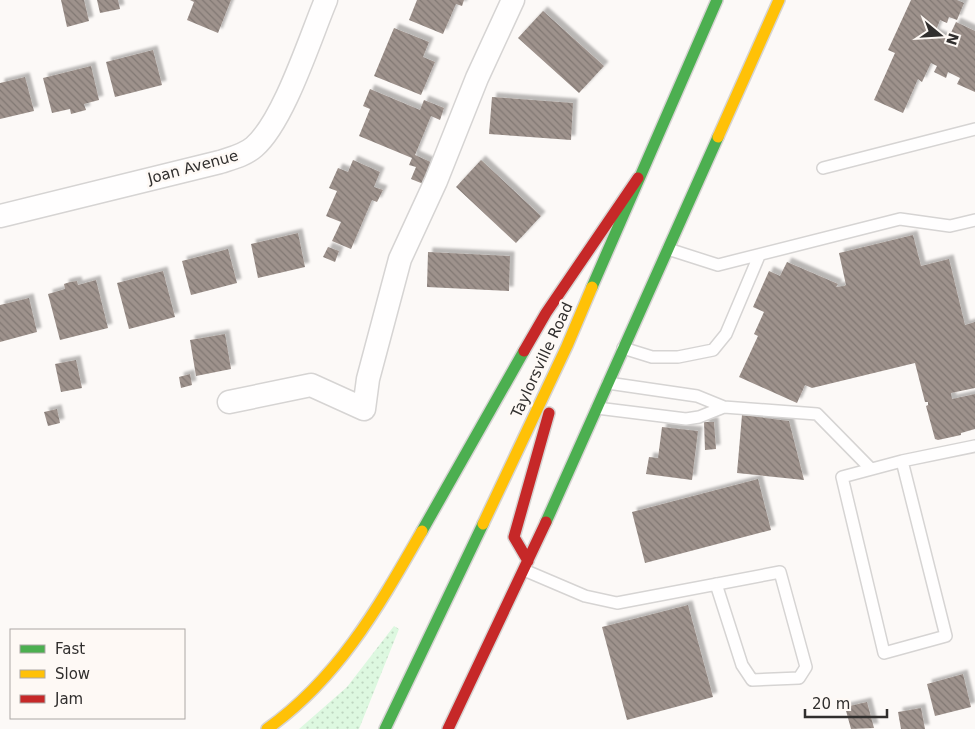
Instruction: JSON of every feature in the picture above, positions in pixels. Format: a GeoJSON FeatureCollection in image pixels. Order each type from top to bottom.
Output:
{"type":"FeatureCollection","features":[{"type":"Feature","properties":{"kind":"main road","name":"Taylorsville Road"},"geometry":{"type":"LineString","coordinates":[[385,729],[567,346],[638,178],[717,0]]}},
{"type":"Feature","properties":{"kind":"main road"},"geometry":{"type":"LineString","coordinates":[[448,729],[526,565],[779,0]]}},
{"type":"Feature","properties":{"kind":"main road"},"geometry":{"type":"LineString","coordinates":[[267,729],[302,703],[350,651],[374,615],[546,313],[638,178]]}},
{"type":"Feature","properties":{"kind":"main road"},"geometry":{"type":"LineString","coordinates":[[526,565],[514,537],[516,524],[526,499],[567,346]]}},
{"type":"Feature","properties":{"kind":"street","name":"Joan Avenue"},"geometry":{"type":"LineString","coordinates":[[0,216],[220,162],[248,151],[266,136],[278,116],[326,0]]}},
{"type":"Feature","properties":{"kind":"street"},"geometry":{"type":"LineString","coordinates":[[229,402],[311,385],[364,409],[368,379],[400,258],[436,181],[478,78],[513,0]]}},
{"type":"Feature","properties":{"kind":"lane"},"geometry":{"type":"LineString","coordinates":[[823,168],[975,129]]}},
{"type":"Feature","properties":{"kind":"lane"},"geometry":{"type":"LineString","coordinates":[[668,249],[718,265],[900,219],[950,226],[975,220]]}},
{"type":"Feature","properties":{"kind":"lane"},"geometry":{"type":"LineString","coordinates":[[624,348],[652,357],[678,357],[713,350],[726,334],[759,256]]}},
{"type":"Feature","properties":{"kind":"lane"},"geometry":{"type":"LineString","coordinates":[[608,383],[697,396],[724,407],[817,414],[871,469]]}},
{"type":"Feature","properties":{"kind":"lane"},"geometry":{"type":"LineString","coordinates":[[596,408],[686,419],[699,417],[724,407]]}},
{"type":"Feature","properties":{"kind":"lane"},"geometry":{"type":"LineString","coordinates":[[902,461],[946,636],[884,653],[842,477],[902,461],[975,446]]}},
{"type":"Feature","properties":{"kind":"lane"},"geometry":{"type":"LineString","coordinates":[[526,565],[585,596],[617,603],[716,584],[780,572],[806,667],[799,678],[752,680],[742,665],[716,584]]}},
{"type":"Feature","properties":{"kind":"green space"},"geometry":{"type":"Polygon","coordinates":[[[394,626],[399,629],[359,729],[299,729],[347,687],[394,626]]]}},
{"type":"Feature","properties":{"kind":"building"},"geometry":{"type":"Polygon","coordinates":[[[61,0],[84,0],[89,21],[67,27],[61,0]]]}},
{"type":"Feature","properties":{"kind":"building"},"geometry":{"type":"Polygon","coordinates":[[[97,0],[118,0],[120,9],[100,13],[97,0]]]}},
{"type":"Feature","properties":{"kind":"building"},"geometry":{"type":"Polygon","coordinates":[[[190,0],[231,0],[218,33],[187,20],[194,2],[190,0]]]}},
{"type":"Feature","properties":{"kind":"building"},"geometry":{"type":"Polygon","coordinates":[[[417,0],[464,0],[462,6],[456,4],[443,34],[409,20],[417,0]]]}},
{"type":"Feature","properties":{"kind":"building"},"geometry":{"type":"Polygon","coordinates":[[[911,0],[957,0],[964,3],[957,20],[949,17],[947,23],[940,20],[935,33],[948,39],[956,22],[975,31],[975,92],[957,84],[960,78],[948,72],[946,78],[934,72],[937,66],[931,63],[922,82],[918,79],[903,113],[874,100],[895,53],[888,50],[911,0]]]}},
{"type":"Feature","properties":{"kind":"building"},"geometry":{"type":"Polygon","coordinates":[[[543,11],[604,66],[579,93],[518,38],[543,11]]]}},
{"type":"Feature","properties":{"kind":"building"},"geometry":{"type":"Polygon","coordinates":[[[394,28],[429,42],[423,57],[435,62],[421,95],[374,76],[394,28]]]}},
{"type":"Feature","properties":{"kind":"building"},"geometry":{"type":"Polygon","coordinates":[[[153,50],[162,85],[115,97],[106,62],[153,50]]]}},
{"type":"Feature","properties":{"kind":"building"},"geometry":{"type":"Polygon","coordinates":[[[91,66],[99,100],[84,104],[86,110],[71,114],[70,109],[52,113],[43,78],[91,66]]]}},
{"type":"Feature","properties":{"kind":"building"},"geometry":{"type":"Polygon","coordinates":[[[25,77],[34,111],[0,119],[0,83],[25,77]]]}},
{"type":"Feature","properties":{"kind":"building"},"geometry":{"type":"Polygon","coordinates":[[[370,89],[420,110],[424,100],[444,108],[440,120],[431,116],[415,155],[435,164],[426,185],[411,179],[416,167],[409,165],[412,158],[359,136],[370,109],[363,106],[370,89]]]}},
{"type":"Feature","properties":{"kind":"building"},"geometry":{"type":"Polygon","coordinates":[[[492,97],[573,103],[571,140],[489,134],[492,97]]]}},
{"type":"Feature","properties":{"kind":"building"},"geometry":{"type":"Polygon","coordinates":[[[353,160],[380,172],[374,187],[383,190],[377,202],[372,200],[351,249],[332,241],[341,222],[326,216],[337,191],[329,188],[338,168],[348,172],[353,160]]]}},
{"type":"Feature","properties":{"kind":"building"},"geometry":{"type":"Polygon","coordinates":[[[481,160],[541,216],[516,243],[456,187],[481,160]]]}},
{"type":"Feature","properties":{"kind":"building"},"geometry":{"type":"Polygon","coordinates":[[[298,233],[305,267],[258,278],[251,244],[298,233]]]}},
{"type":"Feature","properties":{"kind":"building"},"geometry":{"type":"Polygon","coordinates":[[[913,235],[921,266],[949,259],[965,325],[975,322],[975,388],[951,393],[952,399],[975,394],[975,429],[961,433],[961,435],[935,439],[926,406],[928,402],[925,402],[915,363],[812,388],[805,385],[797,403],[739,377],[758,336],[754,334],[764,312],[753,307],[769,271],[780,276],[787,262],[838,284],[836,287],[844,286],[846,285],[839,253],[913,235]]]}},
{"type":"Feature","properties":{"kind":"building"},"geometry":{"type":"Polygon","coordinates":[[[328,247],[339,251],[335,262],[323,257],[328,247]]]}},
{"type":"Feature","properties":{"kind":"building"},"geometry":{"type":"Polygon","coordinates":[[[228,249],[237,283],[191,295],[182,261],[228,249]]]}},
{"type":"Feature","properties":{"kind":"building"},"geometry":{"type":"Polygon","coordinates":[[[428,252],[510,256],[509,291],[427,287],[428,252]]]}},
{"type":"Feature","properties":{"kind":"building"},"geometry":{"type":"Polygon","coordinates":[[[163,271],[175,317],[129,329],[117,283],[163,271]]]}},
{"type":"Feature","properties":{"kind":"building"},"geometry":{"type":"Polygon","coordinates":[[[96,280],[108,328],[60,340],[48,294],[65,289],[64,284],[70,282],[77,281],[78,285],[96,280]]]}},
{"type":"Feature","properties":{"kind":"building"},"geometry":{"type":"Polygon","coordinates":[[[29,298],[37,332],[0,342],[0,305],[29,298]]]}},
{"type":"Feature","properties":{"kind":"building"},"geometry":{"type":"Polygon","coordinates":[[[225,334],[231,369],[196,376],[190,340],[225,334]]]}},
{"type":"Feature","properties":{"kind":"building"},"geometry":{"type":"Polygon","coordinates":[[[76,360],[82,388],[61,392],[55,364],[76,360]]]}},
{"type":"Feature","properties":{"kind":"building"},"geometry":{"type":"Polygon","coordinates":[[[190,374],[192,385],[181,388],[179,377],[190,374]]]}},
{"type":"Feature","properties":{"kind":"building"},"geometry":{"type":"Polygon","coordinates":[[[57,409],[60,423],[48,426],[44,412],[57,409]]]}},
{"type":"Feature","properties":{"kind":"building"},"geometry":{"type":"Polygon","coordinates":[[[742,415],[789,421],[804,480],[737,473],[742,415]]]}},
{"type":"Feature","properties":{"kind":"building"},"geometry":{"type":"Polygon","coordinates":[[[704,422],[714,422],[716,449],[705,450],[704,422]]]}},
{"type":"Feature","properties":{"kind":"building"},"geometry":{"type":"Polygon","coordinates":[[[662,427],[698,431],[692,480],[646,474],[649,457],[658,458],[662,427]]]}},
{"type":"Feature","properties":{"kind":"building"},"geometry":{"type":"Polygon","coordinates":[[[758,479],[771,530],[645,563],[632,512],[758,479]]]}},
{"type":"Feature","properties":{"kind":"building"},"geometry":{"type":"Polygon","coordinates":[[[688,605],[713,697],[627,720],[602,627],[688,605]]]}},
{"type":"Feature","properties":{"kind":"building"},"geometry":{"type":"Polygon","coordinates":[[[963,674],[971,707],[935,716],[927,684],[963,674]]]}},
{"type":"Feature","properties":{"kind":"building"},"geometry":{"type":"Polygon","coordinates":[[[867,702],[874,728],[851,729],[845,707],[867,702]]]}},
{"type":"Feature","properties":{"kind":"building"},"geometry":{"type":"Polygon","coordinates":[[[921,708],[925,729],[901,729],[898,712],[921,708]]]}},
{"type":"Feature","properties":{"kind":"traffic: fast"},"geometry":{"type":"LineString","coordinates":[[592,287],[717,0]]}},
{"type":"Feature","properties":{"kind":"traffic: fast"},"geometry":{"type":"LineString","coordinates":[[546,522],[718,137]]}},
{"type":"Feature","properties":{"kind":"traffic: fast"},"geometry":{"type":"LineString","coordinates":[[422,531],[524,351]]}},
{"type":"Feature","properties":{"kind":"traffic: fast"},"geometry":{"type":"LineString","coordinates":[[385,729],[483,524]]}},
{"type":"Feature","properties":{"kind":"traffic: slow"},"geometry":{"type":"LineString","coordinates":[[718,137],[779,0]]}},
{"type":"Feature","properties":{"kind":"traffic: slow"},"geometry":{"type":"LineString","coordinates":[[483,524],[567,346],[592,287]]}},
{"type":"Feature","properties":{"kind":"traffic: slow"},"geometry":{"type":"LineString","coordinates":[[267,729],[293,709],[336,664],[373,613],[422,531]]}},
{"type":"Feature","properties":{"kind":"traffic: jam"},"geometry":{"type":"LineString","coordinates":[[524,351],[546,313],[638,178]]}},
{"type":"Feature","properties":{"kind":"traffic: jam"},"geometry":{"type":"LineString","coordinates":[[528,561],[514,537],[549,413]]}},
{"type":"Feature","properties":{"kind":"traffic: jam"},"geometry":{"type":"LineString","coordinates":[[448,729],[546,522]]}}]}
